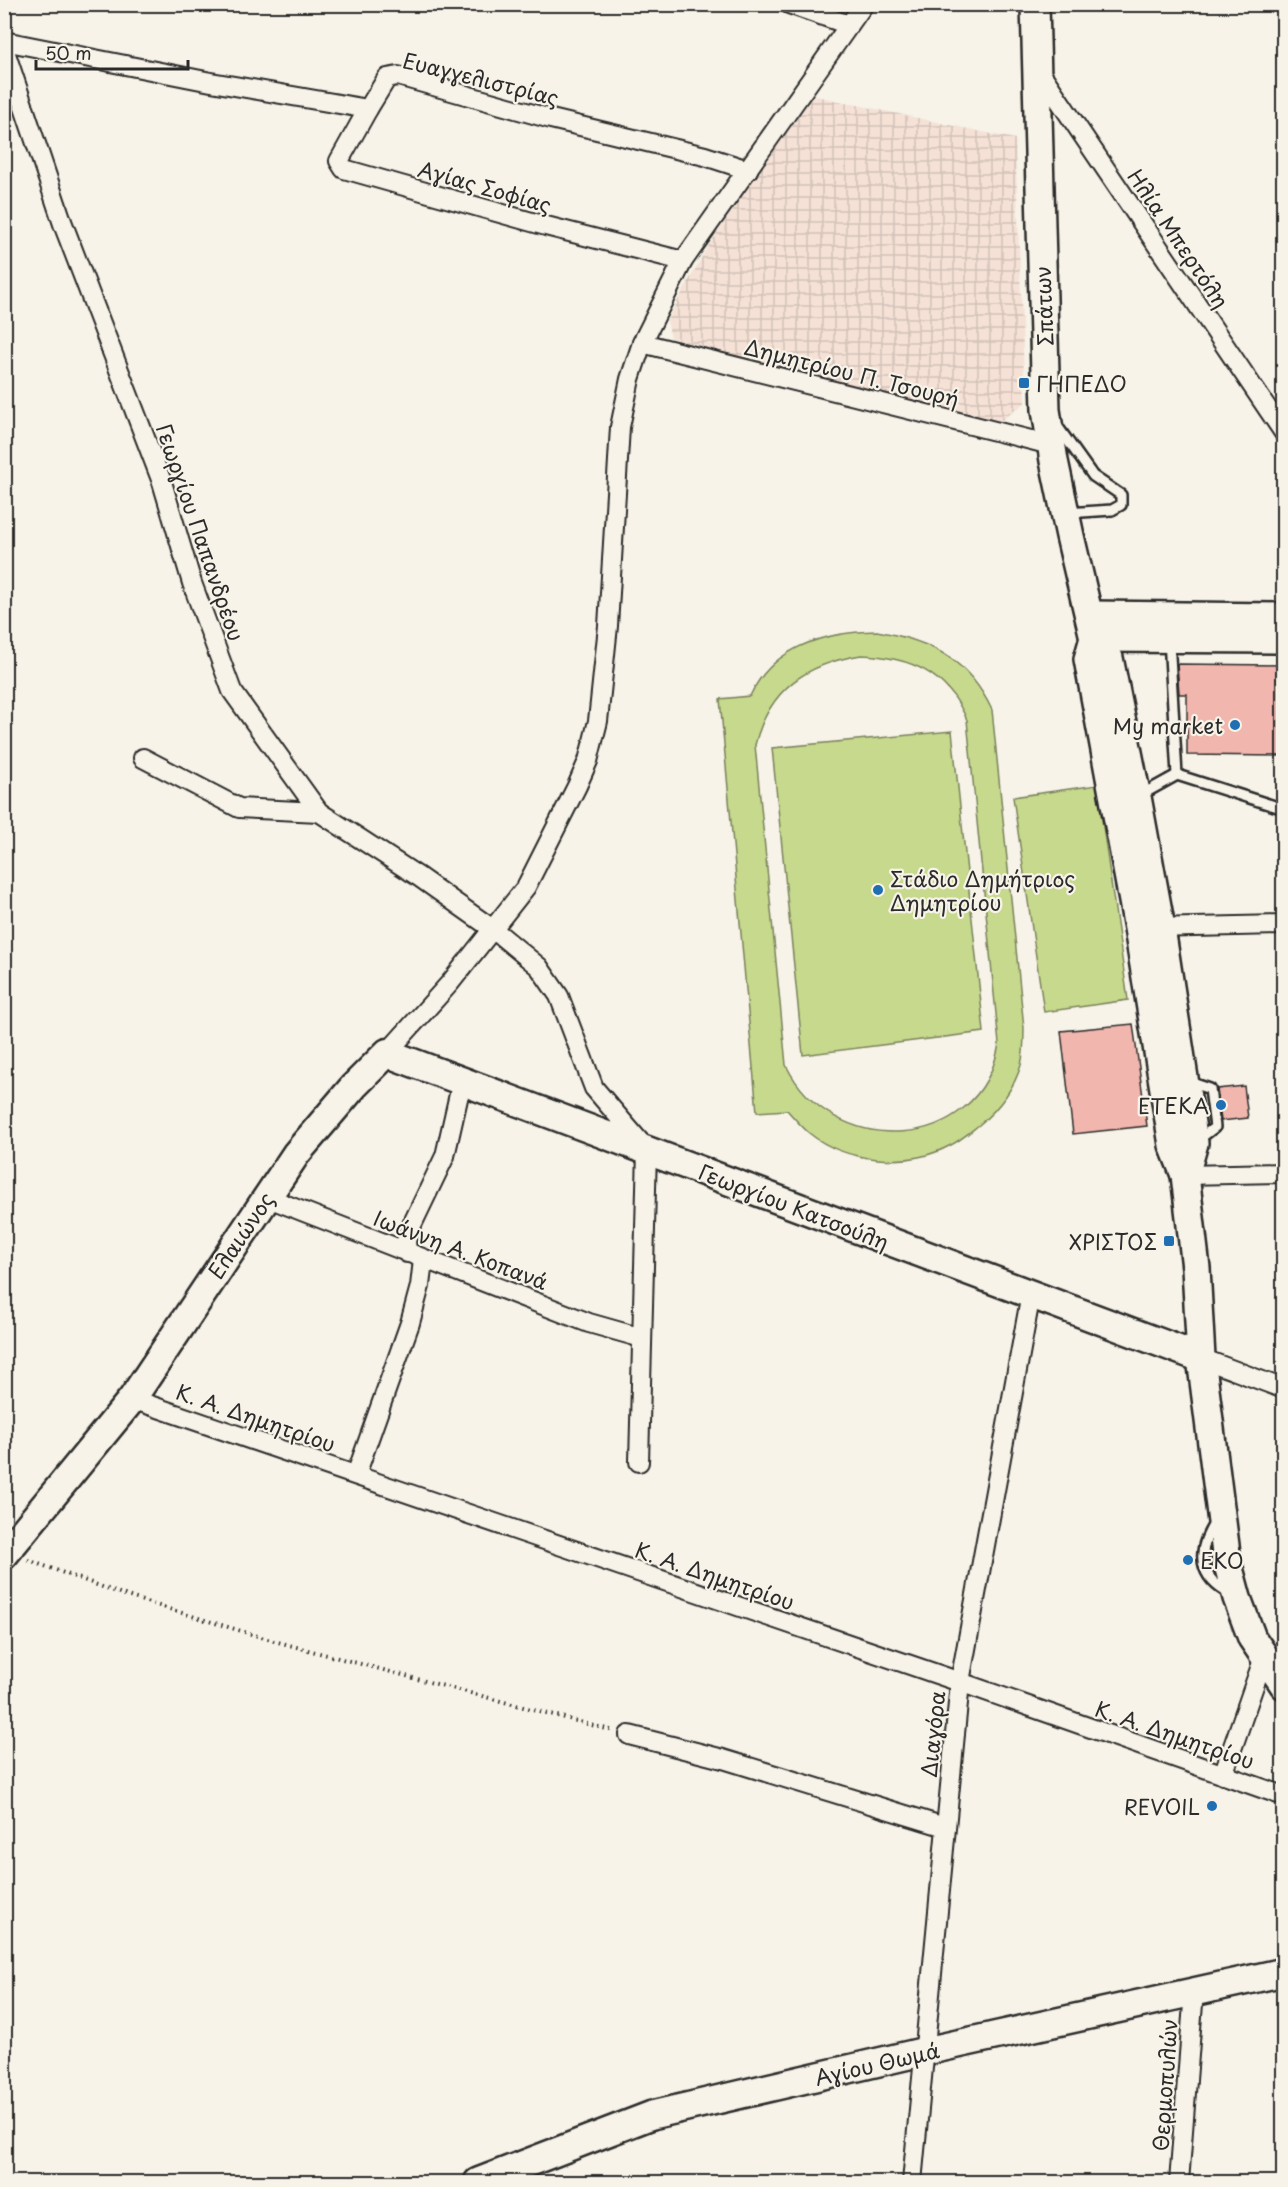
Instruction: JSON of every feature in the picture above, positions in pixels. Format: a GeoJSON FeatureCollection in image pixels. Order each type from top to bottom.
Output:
{"type":"FeatureCollection","features":[{"type":"Feature","properties":{"kind":"main road","name":"Σπάτων"},"geometry":{"type":"LineString","coordinates":[[1035,4],[1046,410],[1065,513],[1092,626]]}},
{"type":"Feature","properties":{"kind":"main road"},"geometry":{"type":"LineString","coordinates":[[1092,626],[1284,617]]}},
{"type":"Feature","properties":{"kind":"main road"},"geometry":{"type":"LineString","coordinates":[[1092,626],[1169,638],[1284,639]]}},
{"type":"Feature","properties":{"kind":"main road"},"geometry":{"type":"LineString","coordinates":[[1092,626],[1109,658],[1137,797],[1173,1145],[1185,1175],[1196,1268],[1201,1358],[1227,1561],[1237,1598],[1252,1638],[1284,1685]]}},
{"type":"Feature","properties":{"kind":"main road"},"geometry":{"type":"LineString","coordinates":[[1092,626],[1088,659],[1184,1080],[1194,1143],[1185,1175]]}},
{"type":"Feature","properties":{"kind":"main road","name":"Γεωργίου Κατσούλη"},"geometry":{"type":"LineString","coordinates":[[387,1053],[1201,1358]]}},
{"type":"Feature","properties":{"kind":"main road","name":"Ελαιώνος"},"geometry":{"type":"LineString","coordinates":[[6,1554],[132,1399],[296,1154],[354,1086],[387,1053]]}},
{"type":"Feature","properties":{"kind":"main road","name":"Αγίου Θωμά"},"geometry":{"type":"LineString","coordinates":[[478,2182],[652,2115],[1284,1971]]}},
{"type":"Feature","properties":{"kind":"street"},"geometry":{"type":"LineString","coordinates":[[789,4],[849,25]]}},
{"type":"Feature","properties":{"kind":"street","name":"Ελαιώνος"},"geometry":{"type":"LineString","coordinates":[[387,1053],[450,983],[526,887],[588,762],[598,721],[608,627],[620,427],[630,379],[642,343],[683,261],[864,4]]}},
{"type":"Feature","properties":{"kind":"street"},"geometry":{"type":"LineString","coordinates":[[4,41],[212,82],[368,108]]}},
{"type":"Feature","properties":{"kind":"street","name":"Γεωργίου Παπανδρέου"},"geometry":{"type":"LineString","coordinates":[[4,48],[63,224],[162,482],[192,582],[232,691],[319,812],[400,864],[494,930],[539,967],[559,996],[594,1088],[646,1150]]}},
{"type":"Feature","properties":{"kind":"street","name":"Ηλία Μπερτόλη"},"geometry":{"type":"LineString","coordinates":[[1037,67],[1284,433]]}},
{"type":"Feature","properties":{"kind":"street","name":"Ευαγγελιστρίας"},"geometry":{"type":"LineString","coordinates":[[368,108],[387,78],[398,76],[551,119],[705,156],[748,170]]}},
{"type":"Feature","properties":{"kind":"street","name":"Αγίας Σοφίας"},"geometry":{"type":"LineString","coordinates":[[368,108],[339,160],[344,169],[546,226],[683,261]]}},
{"type":"Feature","properties":{"kind":"street","name":"Δημητρίου Π. Τσουρή"},"geometry":{"type":"LineString","coordinates":[[642,343],[1051,445]]}},
{"type":"Feature","properties":{"kind":"street"},"geometry":{"type":"LineString","coordinates":[[143,758],[239,808],[319,812]]}},
{"type":"Feature","properties":{"kind":"street"},"geometry":{"type":"LineString","coordinates":[[1150,928],[1284,926]]}},
{"type":"Feature","properties":{"kind":"street"},"geometry":{"type":"LineString","coordinates":[[356,1475],[410,1323],[420,1286],[415,1257],[406,1241],[445,1156],[462,1081]]}},
{"type":"Feature","properties":{"kind":"street"},"geometry":{"type":"LineString","coordinates":[[639,1462],[646,1150]]}},
{"type":"Feature","properties":{"kind":"street"},"geometry":{"type":"LineString","coordinates":[[1185,1175],[1284,1173]]}},
{"type":"Feature","properties":{"kind":"street","name":"Ιωάννη Α. Κοπανά"},"geometry":{"type":"LineString","coordinates":[[266,1197],[589,1323],[642,1338]]}},
{"type":"Feature","properties":{"kind":"street","name":"Διαγόρα"},"geometry":{"type":"LineString","coordinates":[[912,2182],[960,1682],[1031,1294]]}},
{"type":"Feature","properties":{"kind":"street"},"geometry":{"type":"LineString","coordinates":[[1201,1358],[1284,1389]]}},
{"type":"Feature","properties":{"kind":"street","name":"Κ. Α. Δημητρίου"},"geometry":{"type":"LineString","coordinates":[[132,1399],[960,1682],[1284,1796]]}},
{"type":"Feature","properties":{"kind":"street"},"geometry":{"type":"LineString","coordinates":[[1223,1775],[1264,1657]]}},
{"type":"Feature","properties":{"kind":"street"},"geometry":{"type":"LineString","coordinates":[[629,1735],[723,1759],[945,1827]]}},
{"type":"Feature","properties":{"kind":"street","name":"Θερμοπυλών"},"geometry":{"type":"LineString","coordinates":[[1179,2182],[1194,1991]]}},
{"type":"Feature","properties":{"kind":"lane"},"geometry":{"type":"LineString","coordinates":[[1046,410],[1093,476],[1121,495],[1120,506],[1112,510],[1065,513]]}},
{"type":"Feature","properties":{"kind":"lane"},"geometry":{"type":"LineString","coordinates":[[1169,638],[1177,775]]}},
{"type":"Feature","properties":{"kind":"lane"},"geometry":{"type":"LineString","coordinates":[[1137,797],[1177,775],[1284,809]]}},
{"type":"Feature","properties":{"kind":"path"},"geometry":{"type":"LineString","coordinates":[[6,1554],[133,1598],[274,1641],[629,1735]]}},
{"type":"Feature","properties":{"kind":"shaded area"},"geometry":{"type":"Polygon","coordinates":[[[811,95],[1015,139],[1025,403],[998,423],[671,338],[667,320],[707,248],[811,95]]]}},
{"type":"Feature","properties":{"kind":"green space"},"geometry":{"type":"Polygon","coordinates":[[[877,631],[896,635],[914,640],[946,655],[972,678],[992,710],[1024,1028],[1023,1056],[1018,1074],[1010,1090],[993,1112],[949,1146],[933,1153],[896,1159],[877,1159],[841,1151],[809,1133],[787,1110],[757,1112],[720,699],[750,696],[772,665],[803,645],[820,639],[877,631]],[[861,655],[841,659],[823,665],[793,682],[780,694],[770,709],[761,725],[755,745],[786,1065],[808,1096],[836,1117],[869,1129],[903,1132],[935,1124],[964,1107],[986,1081],[999,1044],[967,720],[959,704],[938,679],[911,664],[879,656],[861,655]]]}},
{"type":"Feature","properties":{"kind":"green space","name":"Στάδιο Δημήτριος Δημητρίου"},"geometry":{"type":"Polygon","coordinates":[[[952,731],[984,1032],[803,1055],[772,748],[952,731]]]}},
{"type":"Feature","properties":{"kind":"green space"},"geometry":{"type":"Polygon","coordinates":[[[1097,785],[1128,1000],[1044,1012],[1013,797],[1097,785]]]}},
{"type":"Feature","properties":{"kind":"building","name":"My market"},"geometry":{"type":"Polygon","coordinates":[[[1177,664],[1284,665],[1284,756],[1187,755],[1187,694],[1179,694],[1177,664]]]}},
{"type":"Feature","properties":{"kind":"building"},"geometry":{"type":"Polygon","coordinates":[[[1133,1024],[1147,1126],[1073,1134],[1061,1031],[1133,1024]]]}},
{"type":"Feature","properties":{"kind":"building"},"geometry":{"type":"Polygon","coordinates":[[[1244,1086],[1248,1118],[1221,1121],[1217,1089],[1244,1086]]]}},
{"type":"Feature","properties":{"kind":"place","name":"ΓΗΠΕΔΟ"},"geometry":{"type":"Point","coordinates":[1024,383]}},
{"type":"Feature","properties":{"kind":"place","name":"My market"},"geometry":{"type":"Point","coordinates":[1235,725]}},
{"type":"Feature","properties":{"kind":"place","name":"Στάδιο Δημήτριος Δημητρίου"},"geometry":{"type":"Point","coordinates":[878,890]}},
{"type":"Feature","properties":{"kind":"place","name":"ΕΤΕΚΑ"},"geometry":{"type":"Point","coordinates":[1221,1105]}},
{"type":"Feature","properties":{"kind":"place","name":"ΧΡΙΣΤΟΣ"},"geometry":{"type":"Point","coordinates":[1169,1241]}},
{"type":"Feature","properties":{"kind":"place","name":"EKO"},"geometry":{"type":"Point","coordinates":[1188,1560]}},
{"type":"Feature","properties":{"kind":"place","name":"REVOIL"},"geometry":{"type":"Point","coordinates":[1212,1806]}}]}
